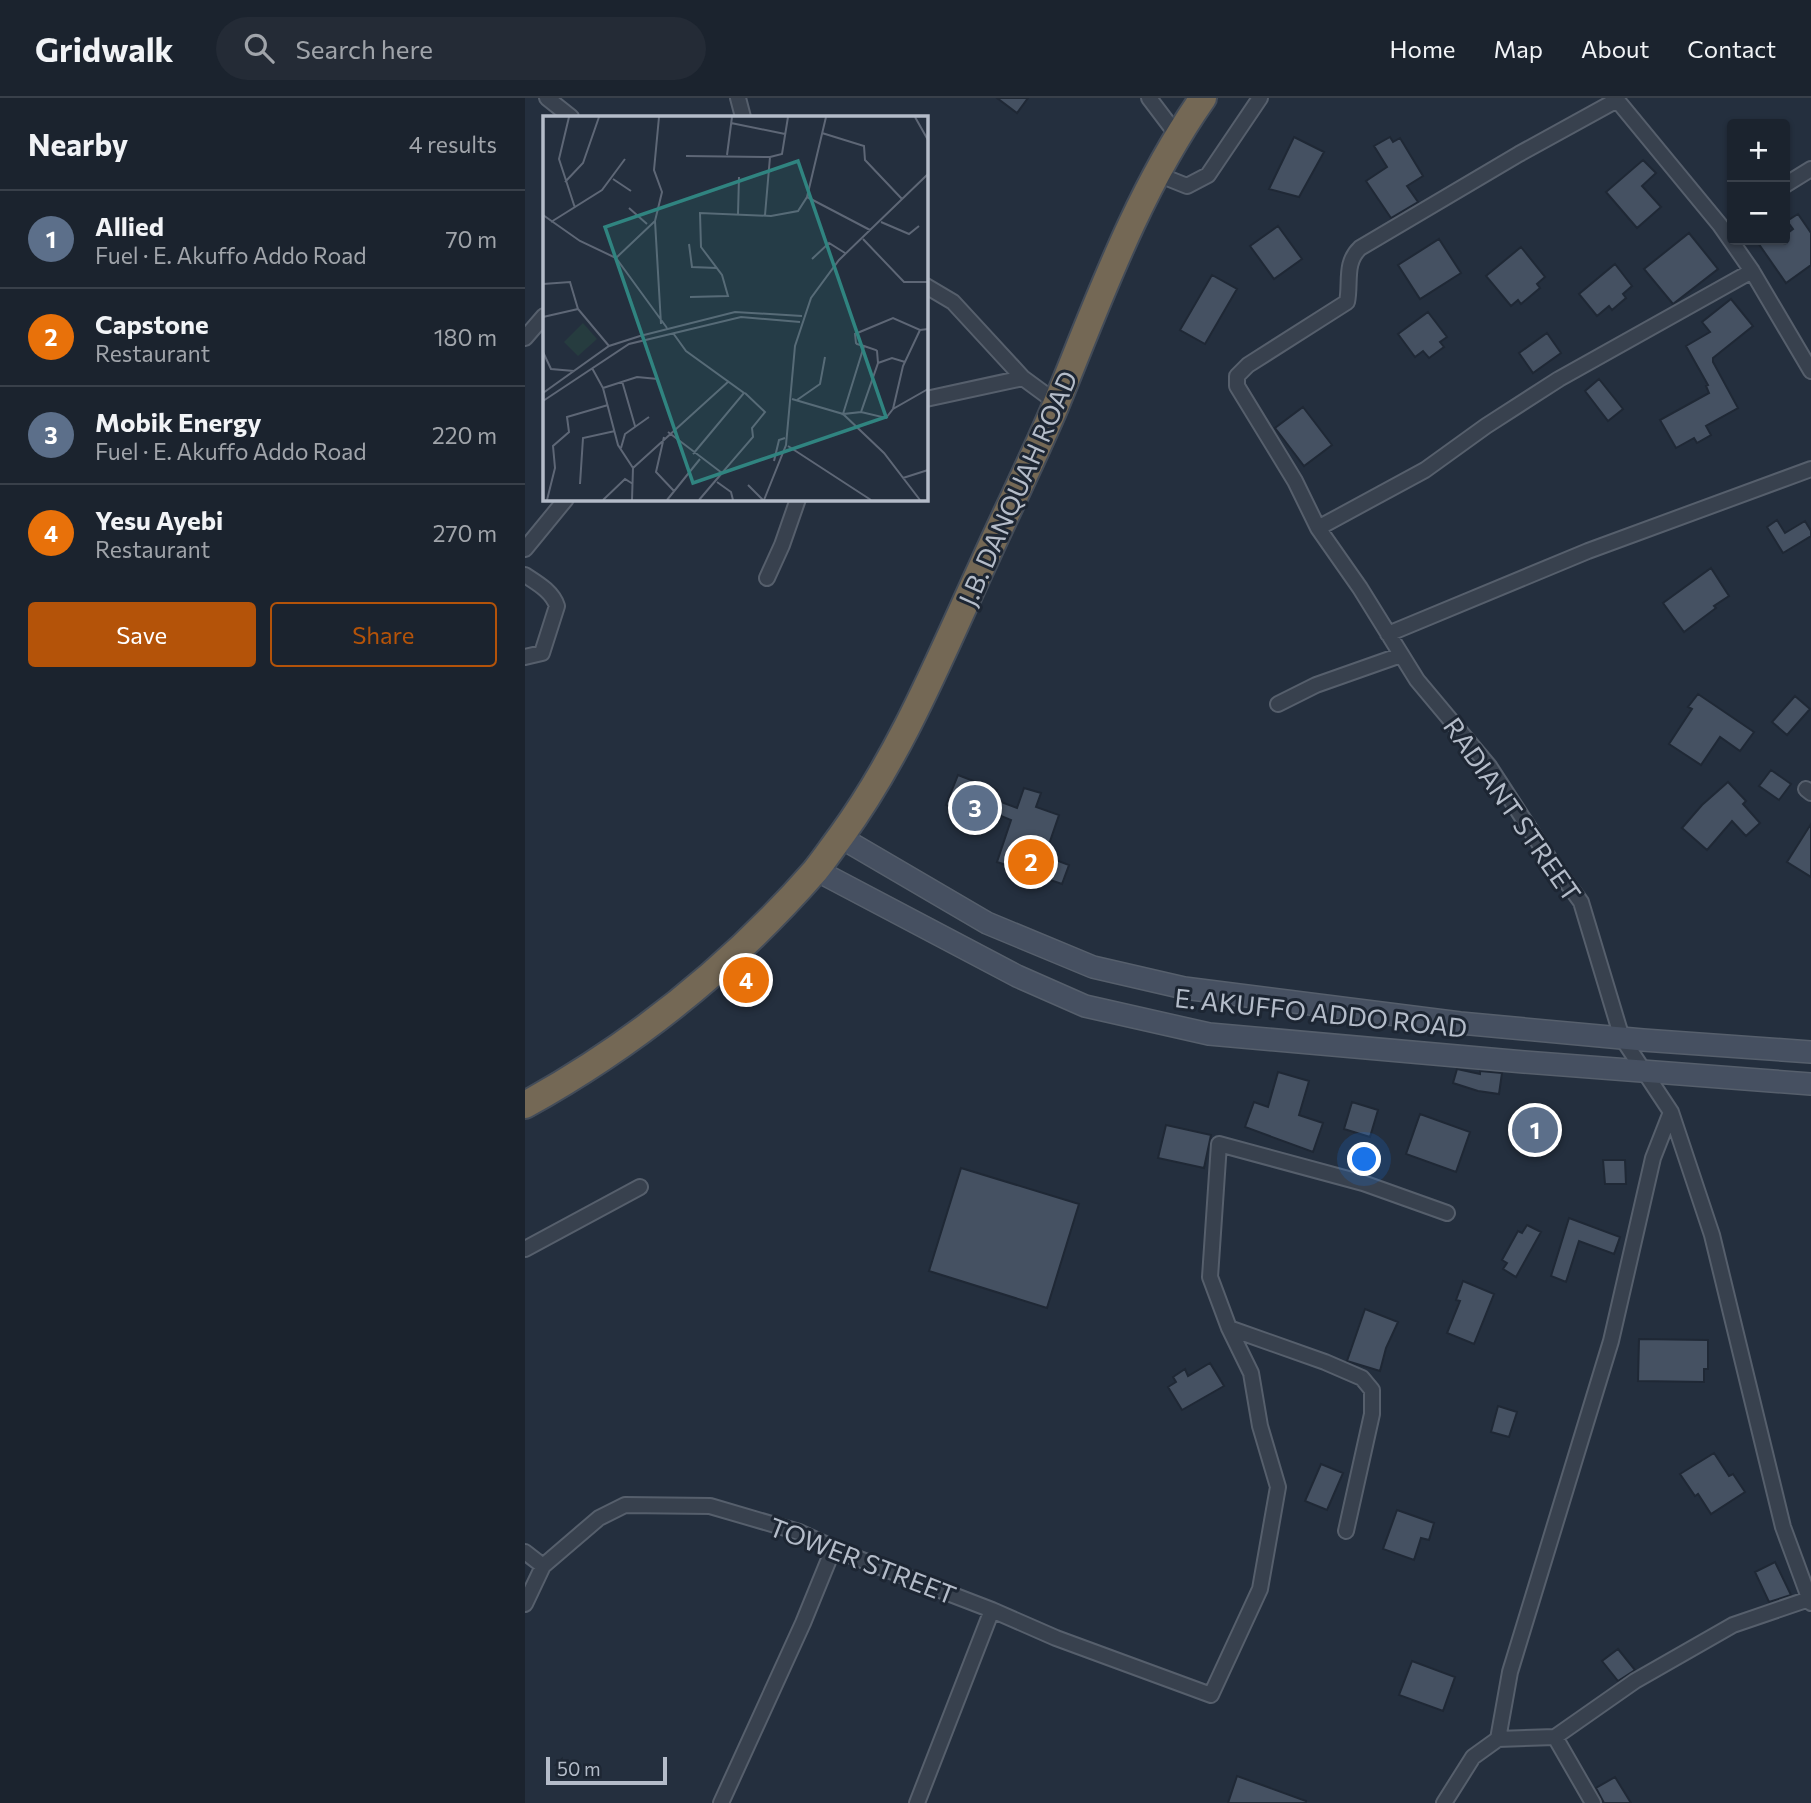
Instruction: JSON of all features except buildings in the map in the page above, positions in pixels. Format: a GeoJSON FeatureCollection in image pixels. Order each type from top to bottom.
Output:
{"type":"FeatureCollection","features":[{"type":"Feature","properties":{"kind":"highway","name":"J.B. DANQUAH ROAD"},"geometry":{"type":"LineString","coordinates":[[525,1105],[626,1043],[729,962],[816,870],[867,800],[919,705],[1031,463],[1104,287],[1157,174],[1177,135],[1203,98]]}},
{"type":"Feature","properties":{"kind":"main road","name":"E. AKUFFO ADDO ROAD"},"geometry":{"type":"LineString","coordinates":[[840,837],[987,923],[1093,967],[1197,990],[1460,1023],[1811,1052]]}},
{"type":"Feature","properties":{"kind":"main road","name":"E. AKUFFO ADDO ROAD"},"geometry":{"type":"LineString","coordinates":[[816,870],[1017,976],[1085,1006],[1209,1034],[1811,1084]]}},
{"type":"Feature","properties":{"kind":"street"},"geometry":{"type":"LineString","coordinates":[[547,98],[570,116]]}},
{"type":"Feature","properties":{"kind":"street"},"geometry":{"type":"LineString","coordinates":[[738,98],[743,116]]}},
{"type":"Feature","properties":{"kind":"street"},"geometry":{"type":"LineString","coordinates":[[1149,98],[1177,135]]}},
{"type":"Feature","properties":{"kind":"street"},"geometry":{"type":"LineString","coordinates":[[1157,174],[1187,186],[1208,175],[1260,98]]}},
{"type":"Feature","properties":{"kind":"street"},"geometry":{"type":"LineString","coordinates":[[1618,99],[1726,221],[1811,371]]}},
{"type":"Feature","properties":{"kind":"street","name":"RADIANT STREET"},"geometry":{"type":"LineString","coordinates":[[1618,99],[1360,248],[1349,265],[1347,302],[1248,365],[1237,376],[1237,386],[1295,481],[1318,528],[1360,588],[1417,680],[1489,766],[1581,902],[1622,1038],[1671,1112],[1712,1235],[1783,1527],[1810,1601]]}},
{"type":"Feature","properties":{"kind":"street"},"geometry":{"type":"LineString","coordinates":[[1790,182],[1811,169]]}},
{"type":"Feature","properties":{"kind":"street"},"geometry":{"type":"LineString","coordinates":[[1318,528],[1425,470],[1486,426],[1559,379],[1752,271]]}},
{"type":"Feature","properties":{"kind":"street"},"geometry":{"type":"LineString","coordinates":[[927,287],[953,302],[1023,378],[1057,403]]}},
{"type":"Feature","properties":{"kind":"street"},"geometry":{"type":"LineString","coordinates":[[525,338],[543,317]]}},
{"type":"Feature","properties":{"kind":"street"},"geometry":{"type":"LineString","coordinates":[[927,399],[1023,378]]}},
{"type":"Feature","properties":{"kind":"street"},"geometry":{"type":"LineString","coordinates":[[1388,634],[1588,551],[1811,469]]}},
{"type":"Feature","properties":{"kind":"street"},"geometry":{"type":"LineString","coordinates":[[525,549],[565,500]]}},
{"type":"Feature","properties":{"kind":"street"},"geometry":{"type":"LineString","coordinates":[[767,578],[798,500]]}},
{"type":"Feature","properties":{"kind":"street"},"geometry":{"type":"LineString","coordinates":[[525,575],[548,591],[555,598],[557,606],[542,653],[525,657]]}},
{"type":"Feature","properties":{"kind":"street"},"geometry":{"type":"LineString","coordinates":[[1278,704],[1316,685],[1401,655]]}},
{"type":"Feature","properties":{"kind":"street"},"geometry":{"type":"LineString","coordinates":[[1498,1739],[1510,1672],[1611,1341],[1653,1158],[1671,1112]]}},
{"type":"Feature","properties":{"kind":"street"},"geometry":{"type":"LineString","coordinates":[[1346,1531],[1372,1415],[1372,1390],[1361,1378],[1325,1362],[1229,1328],[1210,1277],[1219,1144],[1363,1183],[1447,1213]]}},
{"type":"Feature","properties":{"kind":"street"},"geometry":{"type":"LineString","coordinates":[[525,1249],[640,1186]]}},
{"type":"Feature","properties":{"kind":"street","name":"TOWER STREET"},"geometry":{"type":"LineString","coordinates":[[543,1566],[599,1518],[625,1505],[711,1506],[799,1532],[1056,1637],[1211,1695],[1260,1589],[1278,1487],[1260,1426],[1251,1373],[1229,1328]]}},
{"type":"Feature","properties":{"kind":"street"},"geometry":{"type":"LineString","coordinates":[[721,1803],[803,1623],[834,1547]]}},
{"type":"Feature","properties":{"kind":"street"},"geometry":{"type":"LineString","coordinates":[[525,1552],[543,1566],[525,1604]]}},
{"type":"Feature","properties":{"kind":"street"},"geometry":{"type":"LineString","coordinates":[[1444,1803],[1473,1757],[1498,1739],[1555,1737],[1635,1681],[1734,1625],[1810,1601]]}},
{"type":"Feature","properties":{"kind":"street"},"geometry":{"type":"LineString","coordinates":[[917,1803],[992,1610]]}},
{"type":"Feature","properties":{"kind":"street"},"geometry":{"type":"LineString","coordinates":[[1555,1737],[1593,1803]]}},
{"type":"Feature","properties":{"kind":"place","name":"Mobik Energy"},"geometry":{"type":"Point","coordinates":[975,808]}},
{"type":"Feature","properties":{"kind":"place","name":"Capstone"},"geometry":{"type":"Point","coordinates":[1031,862]}},
{"type":"Feature","properties":{"kind":"place","name":"Yesu Ayebi"},"geometry":{"type":"Point","coordinates":[746,980]}},
{"type":"Feature","properties":{"kind":"place","name":"Allied"},"geometry":{"type":"Point","coordinates":[1535,1130]}}]}
